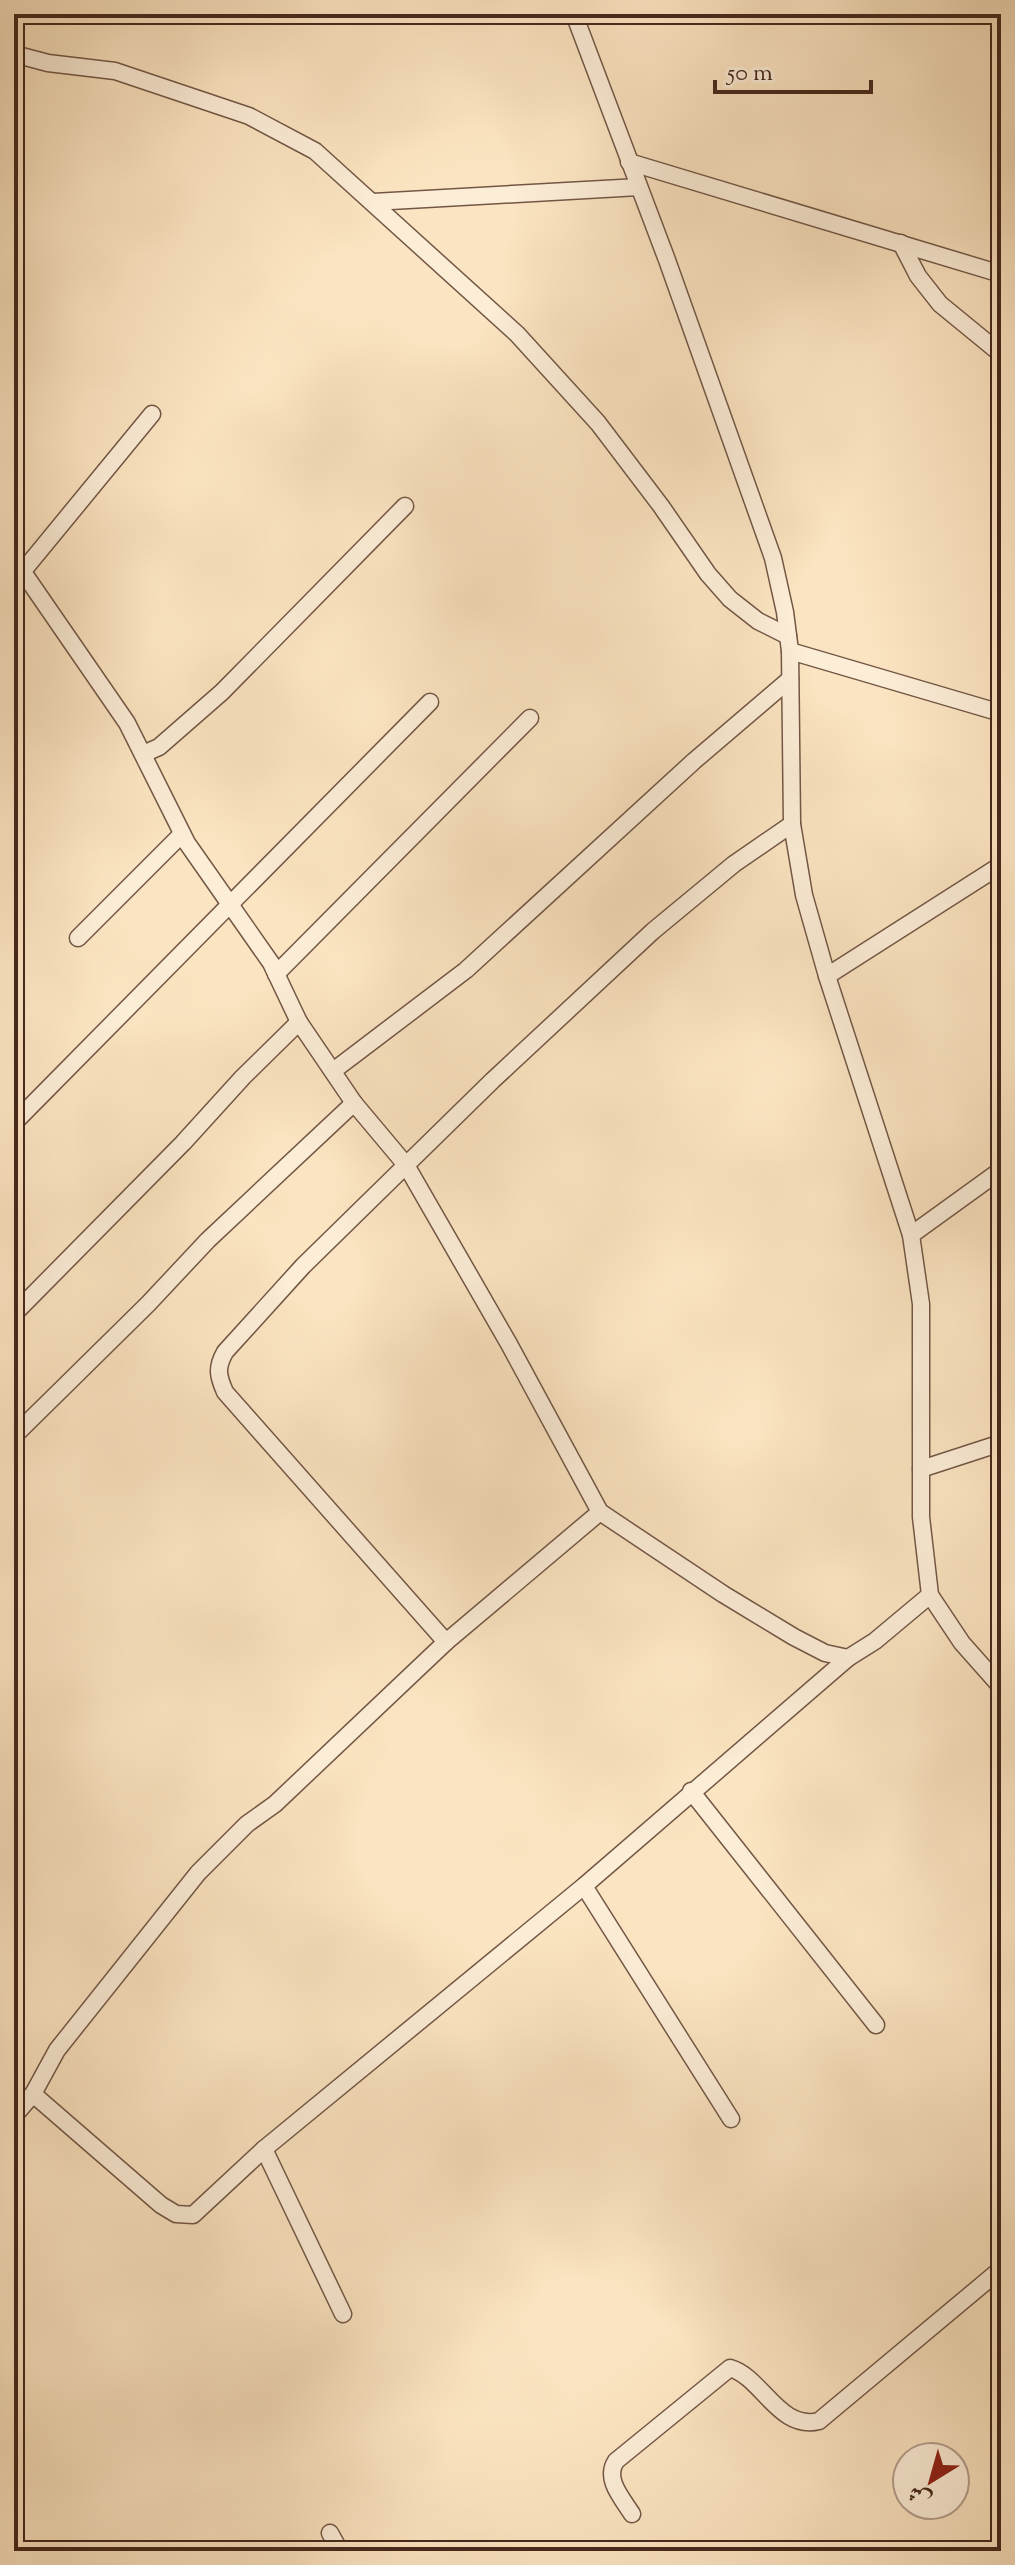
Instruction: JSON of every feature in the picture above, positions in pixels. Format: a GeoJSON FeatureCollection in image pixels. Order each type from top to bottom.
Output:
{"type":"FeatureCollection","features":[{"type":"Feature","properties":{"kind":"street"},"geometry":{"type":"LineString","coordinates":[[574,14],[773,558],[789,644],[792,824],[804,895],[911,1235],[921,1304],[921,1517],[930,1595],[962,1643],[1001,1687]]}},
{"type":"Feature","properties":{"kind":"street"},"geometry":{"type":"LineString","coordinates":[[14,54],[48,63],[115,71],[249,116],[315,151],[517,334],[588,412],[661,506],[708,574],[730,599],[789,644],[1001,713]]}},
{"type":"Feature","properties":{"kind":"street"},"geometry":{"type":"LineString","coordinates":[[629,162],[1001,274]]}},
{"type":"Feature","properties":{"kind":"street"},"geometry":{"type":"LineString","coordinates":[[373,202],[639,187]]}},
{"type":"Feature","properties":{"kind":"street"},"geometry":{"type":"LineString","coordinates":[[901,243],[918,276],[940,304],[1001,354]]}},
{"type":"Feature","properties":{"kind":"street"},"geometry":{"type":"LineString","coordinates":[[152,414],[19,565],[127,723],[182,834],[276,974],[299,1022],[354,1103],[406,1165],[509,1344],[600,1512],[782,1630],[825,1653],[848,1658]]}},
{"type":"Feature","properties":{"kind":"street"},"geometry":{"type":"LineString","coordinates":[[143,754],[159,747],[222,692],[405,506]]}},
{"type":"Feature","properties":{"kind":"street"},"geometry":{"type":"LineString","coordinates":[[333,1071],[466,970],[694,761],[790,679]]}},
{"type":"Feature","properties":{"kind":"street"},"geometry":{"type":"LineString","coordinates":[[14,1123],[430,702]]}},
{"type":"Feature","properties":{"kind":"street"},"geometry":{"type":"LineString","coordinates":[[276,974],[530,718]]}},
{"type":"Feature","properties":{"kind":"street"},"geometry":{"type":"LineString","coordinates":[[446,1642],[225,1392],[217,1366],[225,1352],[303,1266],[653,931],[734,864],[792,824]]}},
{"type":"Feature","properties":{"kind":"street"},"geometry":{"type":"LineString","coordinates":[[78,938],[182,834]]}},
{"type":"Feature","properties":{"kind":"street"},"geometry":{"type":"LineString","coordinates":[[827,976],[1001,865]]}},
{"type":"Feature","properties":{"kind":"street"},"geometry":{"type":"LineString","coordinates":[[14,1314],[299,1022]]}},
{"type":"Feature","properties":{"kind":"street"},"geometry":{"type":"LineString","coordinates":[[14,1436],[208,1240],[354,1103]]}},
{"type":"Feature","properties":{"kind":"street"},"geometry":{"type":"LineString","coordinates":[[911,1235],[1001,1170]]}},
{"type":"Feature","properties":{"kind":"street"},"geometry":{"type":"LineString","coordinates":[[921,1469],[1000,1447]]}},
{"type":"Feature","properties":{"kind":"street"},"geometry":{"type":"LineString","coordinates":[[14,2116],[33,2094],[57,2050],[198,1873],[247,1824],[275,1804],[446,1642],[600,1512]]}},
{"type":"Feature","properties":{"kind":"street"},"geometry":{"type":"LineString","coordinates":[[33,2094],[161,2205],[176,2214],[193,2215],[264,2149],[584,1886],[848,1658],[875,1641],[930,1595]]}},
{"type":"Feature","properties":{"kind":"street"},"geometry":{"type":"LineString","coordinates":[[691,1791],[876,2025]]}},
{"type":"Feature","properties":{"kind":"street"},"geometry":{"type":"LineString","coordinates":[[584,1886],[731,2119]]}},
{"type":"Feature","properties":{"kind":"street"},"geometry":{"type":"LineString","coordinates":[[264,2149],[343,2314]]}},
{"type":"Feature","properties":{"kind":"street"},"geometry":{"type":"LineString","coordinates":[[632,2514],[611,2480],[611,2468],[730,2368],[741,2371],[790,2416],[810,2423],[819,2421],[1001,2269]]}},
{"type":"Feature","properties":{"kind":"street"},"geometry":{"type":"LineString","coordinates":[[330,2533],[340,2551]]}}]}
